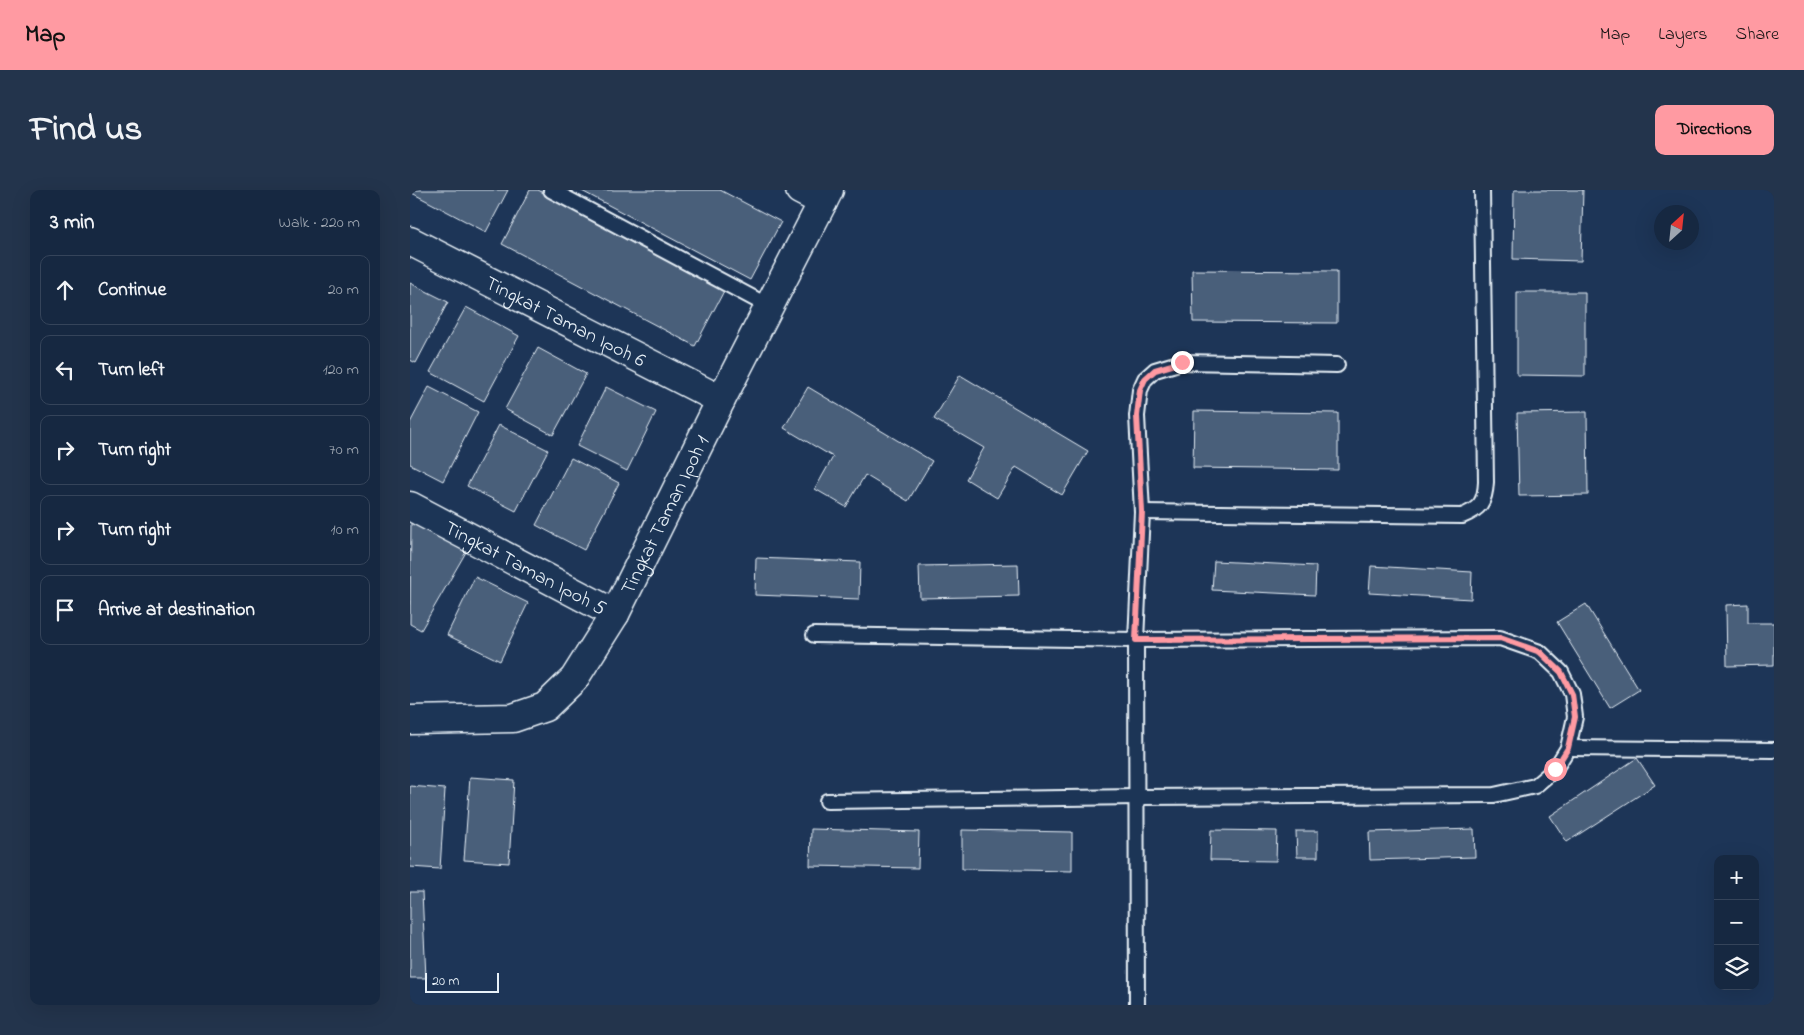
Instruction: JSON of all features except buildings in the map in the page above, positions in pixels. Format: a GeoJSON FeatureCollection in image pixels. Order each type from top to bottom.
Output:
{"type":"FeatureCollection","features":[{"type":"Feature","properties":{"kind":"street","name":"Tingkat Taman Ipoh 1"},"geometry":{"type":"LineString","coordinates":[[410,720],[513,718],[545,707],[574,679],[615,614],[721,400],[770,307],[818,194]]}},
{"type":"Feature","properties":{"kind":"street","name":"Tingkat Taman Ipoh 6"},"geometry":{"type":"LineString","coordinates":[[410,240],[721,400]]}},
{"type":"Feature","properties":{"kind":"street","name":"Tingkat Taman Ipoh 5"},"geometry":{"type":"LineString","coordinates":[[410,506],[615,614]]}},
{"type":"Feature","properties":{"kind":"lane"},"geometry":{"type":"LineString","coordinates":[[551,190],[770,307]]}},
{"type":"Feature","properties":{"kind":"lane"},"geometry":{"type":"LineString","coordinates":[[1142,512],[1462,516],[1474,511],[1481,504],[1485,494],[1486,482],[1482,190]]}},
{"type":"Feature","properties":{"kind":"lane"},"geometry":{"type":"LineString","coordinates":[[1137,1005],[1135,908],[1138,797],[1136,640],[1142,512],[1137,416],[1140,390],[1145,379],[1155,370],[1182,362],[1337,365]]}},
{"type":"Feature","properties":{"kind":"lane"},"geometry":{"type":"LineString","coordinates":[[814,635],[1136,640],[1500,638],[1540,652],[1561,672],[1572,694],[1575,717],[1568,748],[1555,769],[1535,786],[1494,795],[1138,797],[827,802]]}},
{"type":"Feature","properties":{"kind":"lane"},"geometry":{"type":"LineString","coordinates":[[1568,748],[1774,750]]}},
{"type":"Feature","properties":{"kind":"route"},"geometry":{"type":"LineString","coordinates":[[1182,362],[1155,370],[1145,379],[1140,390],[1137,416],[1142,512],[1136,640],[1500,638],[1540,652],[1561,672],[1572,694],[1575,717],[1568,748],[1555,769]]}}]}
